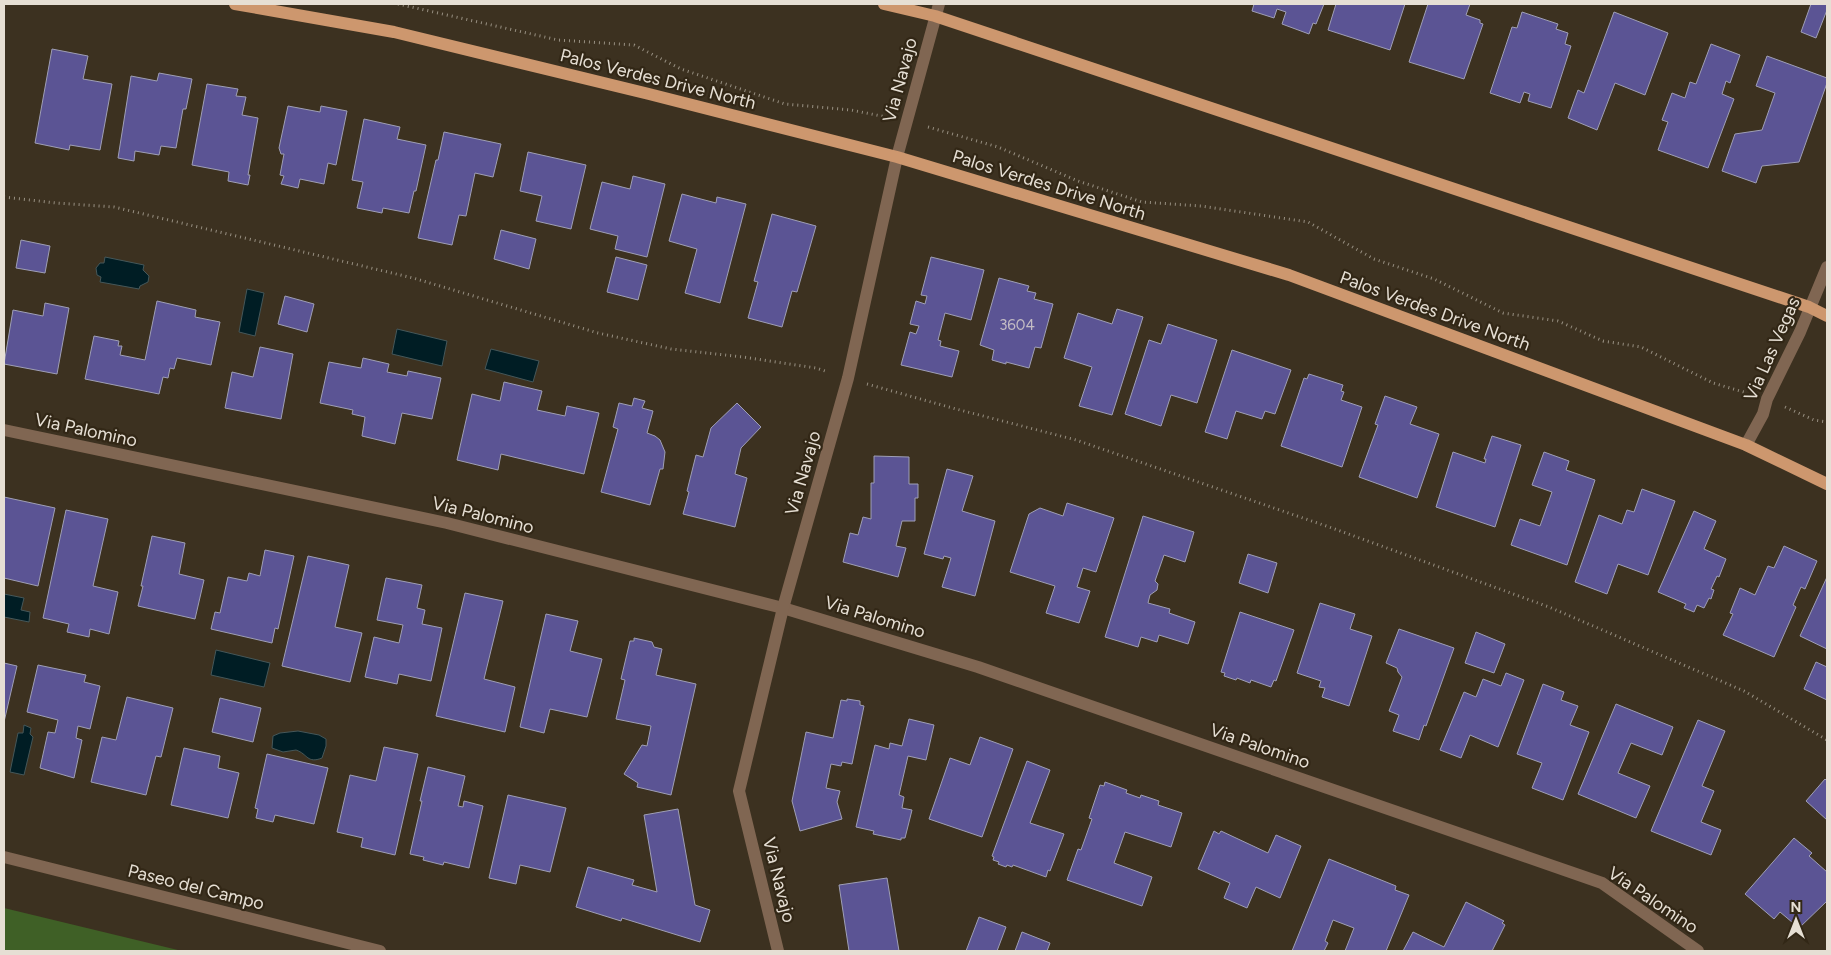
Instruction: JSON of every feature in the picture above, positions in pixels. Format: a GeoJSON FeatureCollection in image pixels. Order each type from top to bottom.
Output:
{"type":"FeatureCollection","features":[{"type":"Feature","properties":{"kind":"main road","name":"Palos Verdes Drive North"},"geometry":{"type":"LineString","coordinates":[[235,4],[394,32],[640,91],[897,157],[1289,275],[1746,445],[1827,484]]}},
{"type":"Feature","properties":{"kind":"main road"},"geometry":{"type":"LineString","coordinates":[[884,4],[937,10],[1809,307],[1827,316]]}},
{"type":"Feature","properties":{"kind":"street","name":"Via Navajo"},"geometry":{"type":"LineString","coordinates":[[778,951],[739,791],[783,608],[848,378],[897,157],[937,10]]}},
{"type":"Feature","properties":{"kind":"street","name":"Via Las Vegas"},"geometry":{"type":"LineString","coordinates":[[1746,445],[1763,414],[1767,399],[1800,332],[1827,267]]}},
{"type":"Feature","properties":{"kind":"street","name":"Via Palomino"},"geometry":{"type":"LineString","coordinates":[[4,430],[446,523],[783,608],[978,667],[1602,884],[1698,951]]}},
{"type":"Feature","properties":{"kind":"street","name":"Paseo del Campo"},"geometry":{"type":"LineString","coordinates":[[4,857],[380,951]]}},
{"type":"Feature","properties":{"kind":"path"},"geometry":{"type":"LineString","coordinates":[[398,4],[558,40],[634,45],[681,70],[785,104],[851,110],[907,120],[998,147],[1078,181],[1142,202],[1201,206],[1308,222],[1374,259],[1434,279],[1503,313],[1558,320],[1603,341],[1641,347],[1713,383],[1767,399],[1814,420],[1827,422]]}},
{"type":"Feature","properties":{"kind":"path"},"geometry":{"type":"LineString","coordinates":[[4,197],[114,207],[413,278],[598,333],[671,349],[816,368],[956,409],[1076,440],[1332,528],[1540,604],[1744,691],[1827,740]]}},
{"type":"Feature","properties":{"kind":"green space"},"geometry":{"type":"Polygon","coordinates":[[[4,908],[182,951],[4,951],[4,908]]]}},
{"type":"Feature","properties":{"kind":"water"},"geometry":{"type":"Polygon","coordinates":[[[105,257],[144,265],[143,270],[149,276],[148,282],[140,286],[139,289],[100,282],[101,277],[97,275],[96,268],[100,263],[104,263],[105,257]]]}},
{"type":"Feature","properties":{"kind":"water"},"geometry":{"type":"Polygon","coordinates":[[[247,289],[264,293],[255,336],[239,332],[247,289]]]}},
{"type":"Feature","properties":{"kind":"water"},"geometry":{"type":"Polygon","coordinates":[[[397,329],[447,341],[442,366],[392,354],[397,329]]]}},
{"type":"Feature","properties":{"kind":"water"},"geometry":{"type":"Polygon","coordinates":[[[491,349],[539,361],[533,382],[485,369],[491,349]]]}},
{"type":"Feature","properties":{"kind":"water"},"geometry":{"type":"Polygon","coordinates":[[[4,594],[24,598],[21,610],[30,612],[29,622],[4,617],[4,594]]]}},
{"type":"Feature","properties":{"kind":"water"},"geometry":{"type":"Polygon","coordinates":[[[216,650],[270,663],[264,687],[211,675],[216,650]]]}},
{"type":"Feature","properties":{"kind":"water"},"geometry":{"type":"Polygon","coordinates":[[[24,725],[31,728],[30,734],[33,737],[24,775],[10,772],[18,733],[23,733],[24,725]]]}},
{"type":"Feature","properties":{"kind":"water"},"geometry":{"type":"Polygon","coordinates":[[[298,731],[319,735],[326,739],[322,758],[313,760],[296,750],[283,752],[272,748],[273,736],[280,733],[298,731]]]}},
{"type":"Feature","properties":{"kind":"building"},"geometry":{"type":"Polygon","coordinates":[[[1254,4],[1324,4],[1316,24],[1313,23],[1309,34],[1282,24],[1286,12],[1277,9],[1274,18],[1252,11],[1254,4]]]}},
{"type":"Feature","properties":{"kind":"building"},"geometry":{"type":"Polygon","coordinates":[[[1336,4],[1405,4],[1390,50],[1328,30],[1336,4]]]}},
{"type":"Feature","properties":{"kind":"building"},"geometry":{"type":"Polygon","coordinates":[[[1428,4],[1470,4],[1466,15],[1480,20],[1480,23],[1483,24],[1464,79],[1409,62],[1428,4]]]}},
{"type":"Feature","properties":{"kind":"building"},"geometry":{"type":"Polygon","coordinates":[[[1811,4],[1827,4],[1827,10],[1816,38],[1801,32],[1811,4]]]}},
{"type":"Feature","properties":{"kind":"building"},"geometry":{"type":"Polygon","coordinates":[[[1522,12],[1558,24],[1556,29],[1568,33],[1565,44],[1571,46],[1551,108],[1528,101],[1530,94],[1524,92],[1520,103],[1490,93],[1512,27],[1517,28],[1522,12]]]}},
{"type":"Feature","properties":{"kind":"building"},"geometry":{"type":"Polygon","coordinates":[[[1614,12],[1668,33],[1645,95],[1615,83],[1597,130],[1568,118],[1578,90],[1584,93],[1614,12]]]}},
{"type":"Feature","properties":{"kind":"building"},"geometry":{"type":"Polygon","coordinates":[[[1711,44],[1740,55],[1730,83],[1726,81],[1722,94],[1734,99],[1708,168],[1658,150],[1668,122],[1662,120],[1672,93],[1685,98],[1690,82],[1696,84],[1711,44]]]}},
{"type":"Feature","properties":{"kind":"building"},"geometry":{"type":"Polygon","coordinates":[[[52,49],[88,56],[83,79],[112,84],[100,150],[70,145],[69,150],[35,143],[52,49]]]}},
{"type":"Feature","properties":{"kind":"building"},"geometry":{"type":"Polygon","coordinates":[[[1767,56],[1827,78],[1827,83],[1799,162],[1762,166],[1756,183],[1722,171],[1735,134],[1762,130],[1775,93],[1756,86],[1767,56]]]}},
{"type":"Feature","properties":{"kind":"building"},"geometry":{"type":"Polygon","coordinates":[[[159,73],[192,79],[186,109],[183,109],[176,148],[161,146],[159,155],[135,151],[134,161],[118,158],[131,76],[157,81],[159,73]]]}},
{"type":"Feature","properties":{"kind":"building"},"geometry":{"type":"Polygon","coordinates":[[[207,84],[238,89],[236,96],[246,97],[242,115],[258,118],[248,185],[228,181],[229,172],[192,165],[207,84]]]}},
{"type":"Feature","properties":{"kind":"building"},"geometry":{"type":"Polygon","coordinates":[[[288,106],[320,112],[321,106],[347,111],[336,165],[328,163],[324,184],[300,179],[298,188],[281,184],[284,176],[280,175],[284,154],[281,154],[279,148],[288,106]]]}},
{"type":"Feature","properties":{"kind":"building"},"geometry":{"type":"Polygon","coordinates":[[[364,119],[400,127],[397,139],[426,145],[409,213],[383,208],[382,213],[357,208],[363,182],[352,180],[364,119]]]}},
{"type":"Feature","properties":{"kind":"building"},"geometry":{"type":"Polygon","coordinates":[[[444,132],[501,144],[493,177],[475,173],[466,216],[459,215],[452,245],[418,238],[444,132]]]}},
{"type":"Feature","properties":{"kind":"building"},"geometry":{"type":"Polygon","coordinates":[[[528,152],[586,165],[571,229],[536,221],[542,196],[520,191],[528,152]]]}},
{"type":"Feature","properties":{"kind":"building"},"geometry":{"type":"Polygon","coordinates":[[[633,176],[665,184],[647,257],[615,249],[618,236],[590,229],[602,182],[630,189],[633,176]]]}},
{"type":"Feature","properties":{"kind":"building"},"geometry":{"type":"Polygon","coordinates":[[[682,194],[716,203],[717,197],[746,204],[720,303],[685,293],[697,249],[669,241],[682,194]]]}},
{"type":"Feature","properties":{"kind":"building"},"geometry":{"type":"Polygon","coordinates":[[[772,214],[816,226],[797,292],[792,291],[782,327],[748,318],[758,282],[754,281],[772,214]]]}},
{"type":"Feature","properties":{"kind":"building"},"geometry":{"type":"Polygon","coordinates":[[[501,230],[536,239],[529,269],[494,259],[501,230]]]}},
{"type":"Feature","properties":{"kind":"building"},"geometry":{"type":"Polygon","coordinates":[[[21,240],[50,246],[45,273],[16,268],[21,240]]]}},
{"type":"Feature","properties":{"kind":"building"},"geometry":{"type":"Polygon","coordinates":[[[616,257],[647,265],[638,300],[607,292],[616,257]]]}},
{"type":"Feature","properties":{"kind":"building"},"geometry":{"type":"Polygon","coordinates":[[[931,257],[984,270],[971,320],[945,313],[938,340],[941,341],[940,346],[959,351],[952,377],[901,365],[910,332],[916,334],[919,326],[910,324],[916,301],[925,304],[927,296],[921,295],[931,257]]]}},
{"type":"Feature","properties":{"kind":"building"},"geometry":{"type":"Polygon","coordinates":[[[999,278],[1029,286],[1027,291],[1036,293],[1034,299],[1053,304],[1041,348],[1035,347],[1029,368],[992,360],[994,350],[980,345],[999,278]]]}},
{"type":"Feature","properties":{"kind":"building"},"geometry":{"type":"Polygon","coordinates":[[[285,296],[314,304],[307,332],[278,324],[285,296]]]}},
{"type":"Feature","properties":{"kind":"building"},"geometry":{"type":"Polygon","coordinates":[[[157,301],[196,310],[195,317],[220,322],[211,365],[177,358],[174,369],[170,368],[168,378],[163,377],[159,394],[85,379],[94,336],[119,341],[118,346],[122,346],[120,355],[145,360],[157,301]]]}},
{"type":"Feature","properties":{"kind":"building"},"geometry":{"type":"Polygon","coordinates":[[[45,303],[69,308],[57,374],[4,364],[13,310],[43,316],[45,303]]]}},
{"type":"Feature","properties":{"kind":"building"},"geometry":{"type":"Polygon","coordinates":[[[1117,309],[1143,317],[1112,415],[1079,406],[1092,367],[1064,358],[1078,313],[1112,324],[1117,309]]]}},
{"type":"Feature","properties":{"kind":"building"},"geometry":{"type":"Polygon","coordinates":[[[1168,324],[1217,340],[1197,403],[1171,395],[1161,426],[1125,414],[1149,340],[1161,344],[1168,324]]]}},
{"type":"Feature","properties":{"kind":"building"},"geometry":{"type":"Polygon","coordinates":[[[260,347],[293,354],[281,419],[225,408],[232,372],[253,377],[260,347]]]}},
{"type":"Feature","properties":{"kind":"building"},"geometry":{"type":"Polygon","coordinates":[[[1232,350],[1291,370],[1275,414],[1265,411],[1262,419],[1236,411],[1227,439],[1205,432],[1232,350]]]}},
{"type":"Feature","properties":{"kind":"building"},"geometry":{"type":"Polygon","coordinates":[[[363,358],[389,364],[387,372],[407,376],[408,371],[441,378],[432,419],[402,413],[395,444],[362,436],[365,417],[352,414],[353,410],[320,403],[329,362],[361,368],[363,358]]]}},
{"type":"Feature","properties":{"kind":"building"},"geometry":{"type":"Polygon","coordinates":[[[1309,374],[1343,385],[1341,391],[1344,392],[1341,400],[1362,407],[1342,467],[1281,446],[1304,378],[1307,379],[1309,374]]]}},
{"type":"Feature","properties":{"kind":"building"},"geometry":{"type":"Polygon","coordinates":[[[504,382],[542,391],[537,410],[565,416],[567,406],[599,413],[584,474],[501,454],[498,470],[457,460],[472,394],[500,401],[504,382]]]}},
{"type":"Feature","properties":{"kind":"building"},"geometry":{"type":"Polygon","coordinates":[[[1385,396],[1417,407],[1410,424],[1439,434],[1417,498],[1359,477],[1378,425],[1375,424],[1385,396]]]}},
{"type":"Feature","properties":{"kind":"building"},"geometry":{"type":"Polygon","coordinates":[[[634,398],[645,401],[642,408],[653,411],[647,433],[660,440],[665,452],[663,469],[660,469],[650,505],[601,492],[618,429],[613,427],[619,403],[632,406],[634,398]]]}},
{"type":"Feature","properties":{"kind":"building"},"geometry":{"type":"Polygon","coordinates":[[[737,403],[761,427],[741,448],[735,474],[747,478],[735,527],[683,514],[696,455],[703,457],[711,428],[737,403]]]}},
{"type":"Feature","properties":{"kind":"building"},"geometry":{"type":"Polygon","coordinates":[[[1492,436],[1521,445],[1495,527],[1436,507],[1453,452],[1485,463],[1486,459],[1484,459],[1492,436]]]}},
{"type":"Feature","properties":{"kind":"building"},"geometry":{"type":"Polygon","coordinates":[[[1544,452],[1569,461],[1566,470],[1595,480],[1567,565],[1511,545],[1520,519],[1540,526],[1552,492],[1532,485],[1544,452]]]}},
{"type":"Feature","properties":{"kind":"building"},"geometry":{"type":"Polygon","coordinates":[[[874,456],[909,457],[909,484],[918,484],[918,498],[915,498],[915,521],[902,521],[896,546],[906,548],[898,577],[843,562],[850,533],[858,535],[863,517],[871,519],[871,483],[874,483],[874,456]]]}},
{"type":"Feature","properties":{"kind":"building"},"geometry":{"type":"Polygon","coordinates":[[[947,469],[973,476],[962,511],[995,521],[975,596],[942,587],[951,558],[944,556],[943,559],[924,554],[947,469]]]}},
{"type":"Feature","properties":{"kind":"building"},"geometry":{"type":"Polygon","coordinates":[[[1642,489],[1675,501],[1648,575],[1618,564],[1607,594],[1575,582],[1599,515],[1622,524],[1627,510],[1634,512],[1642,489]]]}},
{"type":"Feature","properties":{"kind":"building"},"geometry":{"type":"Polygon","coordinates":[[[4,497],[55,508],[38,586],[4,578],[4,497]]]}},
{"type":"Feature","properties":{"kind":"building"},"geometry":{"type":"Polygon","coordinates":[[[1067,503],[1114,518],[1096,572],[1083,568],[1077,587],[1090,591],[1079,623],[1046,613],[1055,586],[1010,572],[1029,514],[1040,508],[1063,516],[1067,503]]]}},
{"type":"Feature","properties":{"kind":"building"},"geometry":{"type":"Polygon","coordinates":[[[66,510],[108,519],[93,586],[118,592],[109,634],[90,629],[89,637],[67,632],[69,624],[43,618],[66,510]]]}},
{"type":"Feature","properties":{"kind":"building"},"geometry":{"type":"Polygon","coordinates":[[[1694,511],[1716,521],[1704,549],[1726,559],[1719,577],[1717,576],[1711,589],[1714,590],[1711,599],[1709,598],[1704,608],[1697,605],[1694,612],[1684,608],[1686,604],[1658,592],[1694,511]]]}},
{"type":"Feature","properties":{"kind":"building"},"geometry":{"type":"Polygon","coordinates":[[[1143,516],[1194,532],[1185,562],[1164,555],[1155,581],[1158,584],[1157,590],[1150,595],[1148,603],[1170,609],[1169,613],[1195,622],[1188,644],[1159,635],[1157,642],[1141,637],[1138,647],[1105,637],[1143,516]]]}},
{"type":"Feature","properties":{"kind":"building"},"geometry":{"type":"Polygon","coordinates":[[[152,536],[185,543],[179,574],[204,580],[195,619],[138,606],[152,536]]]}},
{"type":"Feature","properties":{"kind":"building"},"geometry":{"type":"Polygon","coordinates":[[[1784,546],[1817,561],[1805,589],[1801,587],[1793,605],[1796,607],[1774,657],[1723,635],[1733,614],[1730,613],[1740,588],[1755,595],[1768,566],[1774,568],[1784,546]]]}},
{"type":"Feature","properties":{"kind":"building"},"geometry":{"type":"Polygon","coordinates":[[[265,550],[294,556],[278,629],[275,628],[272,643],[211,629],[215,612],[220,613],[228,577],[247,581],[249,573],[260,576],[265,550]]]}},
{"type":"Feature","properties":{"kind":"building"},"geometry":{"type":"Polygon","coordinates":[[[1248,554],[1277,563],[1268,593],[1239,583],[1248,554]]]}},
{"type":"Feature","properties":{"kind":"building"},"geometry":{"type":"Polygon","coordinates":[[[308,556],[349,565],[335,627],[362,633],[350,682],[282,666],[308,556]]]}},
{"type":"Feature","properties":{"kind":"building"},"geometry":{"type":"Polygon","coordinates":[[[1827,577],[1827,649],[1800,636],[1827,577]]]}},
{"type":"Feature","properties":{"kind":"building"},"geometry":{"type":"Polygon","coordinates":[[[386,578],[422,585],[417,608],[425,610],[422,624],[442,628],[431,681],[399,674],[397,684],[365,677],[374,637],[399,643],[403,625],[377,620],[386,578]]]}},
{"type":"Feature","properties":{"kind":"building"},"geometry":{"type":"Polygon","coordinates":[[[465,593],[503,601],[484,679],[515,687],[505,732],[436,716],[465,593]]]}},
{"type":"Feature","properties":{"kind":"building"},"geometry":{"type":"Polygon","coordinates":[[[1320,603],[1355,614],[1350,629],[1372,636],[1349,706],[1322,697],[1325,688],[1319,687],[1321,681],[1297,673],[1320,603]]]}},
{"type":"Feature","properties":{"kind":"building"},"geometry":{"type":"Polygon","coordinates":[[[1240,612],[1294,630],[1276,681],[1274,680],[1271,687],[1251,680],[1250,683],[1237,678],[1236,680],[1224,676],[1225,673],[1221,672],[1240,612]]]}},
{"type":"Feature","properties":{"kind":"building"},"geometry":{"type":"Polygon","coordinates":[[[546,614],[578,621],[570,651],[602,659],[587,717],[550,709],[544,733],[520,727],[546,614]]]}},
{"type":"Feature","properties":{"kind":"building"},"geometry":{"type":"Polygon","coordinates":[[[1399,629],[1454,648],[1426,726],[1424,725],[1419,740],[1393,731],[1399,715],[1389,711],[1402,677],[1397,668],[1386,663],[1399,629]]]}},
{"type":"Feature","properties":{"kind":"building"},"geometry":{"type":"Polygon","coordinates":[[[1476,632],[1505,644],[1494,673],[1465,663],[1476,632]]]}},
{"type":"Feature","properties":{"kind":"building"},"geometry":{"type":"Polygon","coordinates":[[[634,638],[652,642],[654,647],[662,649],[656,675],[696,684],[671,795],[637,787],[638,783],[624,774],[642,745],[647,746],[651,726],[616,719],[625,680],[621,679],[630,641],[634,641],[634,638]]]}},
{"type":"Feature","properties":{"kind":"building"},"geometry":{"type":"Polygon","coordinates":[[[1816,662],[1827,667],[1827,700],[1804,689],[1816,662]]]}},
{"type":"Feature","properties":{"kind":"building"},"geometry":{"type":"Polygon","coordinates":[[[4,663],[17,666],[4,722],[4,663]]]}},
{"type":"Feature","properties":{"kind":"building"},"geometry":{"type":"Polygon","coordinates":[[[38,665],[86,675],[84,682],[100,686],[90,729],[78,726],[76,738],[82,740],[74,778],[40,768],[48,732],[55,733],[58,720],[27,712],[38,665]]]}},
{"type":"Feature","properties":{"kind":"building"},"geometry":{"type":"Polygon","coordinates":[[[1506,673],[1524,680],[1498,747],[1470,735],[1461,758],[1440,750],[1464,692],[1476,697],[1483,679],[1501,686],[1506,673]]]}},
{"type":"Feature","properties":{"kind":"building"},"geometry":{"type":"Polygon","coordinates":[[[1543,684],[1564,692],[1561,700],[1578,706],[1570,725],[1589,732],[1563,800],[1532,788],[1542,763],[1517,754],[1543,684]]]}},
{"type":"Feature","properties":{"kind":"building"},"geometry":{"type":"Polygon","coordinates":[[[127,697],[173,708],[161,757],[156,756],[146,795],[91,782],[102,737],[116,740],[127,697]]]}},
{"type":"Feature","properties":{"kind":"building"},"geometry":{"type":"Polygon","coordinates":[[[220,698],[261,708],[253,742],[212,732],[220,698]]]}},
{"type":"Feature","properties":{"kind":"building"},"geometry":{"type":"Polygon","coordinates":[[[847,699],[860,701],[860,705],[864,706],[852,764],[842,762],[841,766],[831,764],[826,788],[840,791],[837,802],[842,819],[800,831],[792,801],[806,732],[833,738],[841,700],[847,701],[847,699]]]}},
{"type":"Feature","properties":{"kind":"building"},"geometry":{"type":"Polygon","coordinates":[[[1616,704],[1673,727],[1662,755],[1631,743],[1618,773],[1650,786],[1636,818],[1578,794],[1616,704]]]}},
{"type":"Feature","properties":{"kind":"building"},"geometry":{"type":"Polygon","coordinates":[[[909,719],[934,725],[926,760],[908,756],[899,795],[904,797],[902,808],[912,810],[905,838],[901,838],[901,840],[873,834],[874,831],[856,827],[875,745],[889,749],[890,743],[902,746],[909,719]]]}},
{"type":"Feature","properties":{"kind":"building"},"geometry":{"type":"Polygon","coordinates":[[[1698,720],[1725,731],[1702,786],[1714,791],[1701,822],[1721,830],[1711,855],[1651,831],[1698,720]]]}},
{"type":"Feature","properties":{"kind":"building"},"geometry":{"type":"Polygon","coordinates":[[[980,737],[1013,749],[982,837],[929,819],[950,758],[970,765],[980,737]]]}},
{"type":"Feature","properties":{"kind":"building"},"geometry":{"type":"Polygon","coordinates":[[[384,747],[418,754],[395,855],[361,847],[363,838],[337,832],[350,775],[376,781],[384,747]]]}},
{"type":"Feature","properties":{"kind":"building"},"geometry":{"type":"Polygon","coordinates":[[[184,748],[220,756],[218,768],[239,773],[228,818],[171,805],[184,748]]]}},
{"type":"Feature","properties":{"kind":"building"},"geometry":{"type":"Polygon","coordinates":[[[267,754],[328,768],[314,824],[275,815],[273,822],[256,818],[258,809],[255,808],[267,754]]]}},
{"type":"Feature","properties":{"kind":"building"},"geometry":{"type":"Polygon","coordinates":[[[1027,761],[1050,770],[1030,823],[1064,834],[1046,877],[1013,865],[1012,867],[1007,865],[1006,867],[998,864],[999,862],[993,860],[994,857],[992,856],[1027,761]]]}},
{"type":"Feature","properties":{"kind":"building"},"geometry":{"type":"Polygon","coordinates":[[[428,767],[465,776],[458,806],[463,807],[464,801],[483,806],[469,868],[444,862],[443,865],[423,860],[424,857],[410,854],[428,767]]]}},
{"type":"Feature","properties":{"kind":"building"},"geometry":{"type":"Polygon","coordinates":[[[1825,779],[1827,781],[1827,820],[1806,801],[1825,779]]]}},
{"type":"Feature","properties":{"kind":"building"},"geometry":{"type":"Polygon","coordinates":[[[1105,782],[1127,790],[1126,793],[1140,798],[1141,795],[1159,801],[1158,805],[1182,813],[1171,847],[1125,832],[1114,863],[1152,877],[1142,906],[1067,880],[1078,849],[1081,850],[1092,819],[1089,818],[1100,785],[1104,786],[1105,782]]]}},
{"type":"Feature","properties":{"kind":"building"},"geometry":{"type":"Polygon","coordinates":[[[508,795],[566,808],[550,872],[520,865],[516,884],[489,878],[508,795]]]}},
{"type":"Feature","properties":{"kind":"building"},"geometry":{"type":"Polygon","coordinates":[[[678,809],[695,905],[710,910],[700,942],[622,918],[621,921],[576,907],[588,867],[634,880],[632,885],[657,892],[644,815],[678,809]]]}},
{"type":"Feature","properties":{"kind":"building"},"geometry":{"type":"Polygon","coordinates":[[[1214,831],[1219,834],[1221,831],[1268,853],[1276,835],[1301,846],[1280,898],[1256,887],[1247,908],[1224,898],[1230,883],[1198,869],[1214,831]]]}},
{"type":"Feature","properties":{"kind":"building"},"geometry":{"type":"Polygon","coordinates":[[[1794,838],[1812,853],[1809,856],[1827,872],[1827,901],[1799,928],[1780,912],[1774,919],[1745,894],[1794,838]]]}},
{"type":"Feature","properties":{"kind":"building"},"geometry":{"type":"Polygon","coordinates":[[[1329,859],[1396,886],[1395,890],[1409,895],[1386,951],[1345,951],[1354,928],[1333,920],[1325,941],[1328,943],[1324,951],[1292,951],[1329,859]]]}},
{"type":"Feature","properties":{"kind":"building"},"geometry":{"type":"Polygon","coordinates":[[[887,878],[899,951],[849,951],[839,885],[887,878]]]}},
{"type":"Feature","properties":{"kind":"building"},"geometry":{"type":"Polygon","coordinates":[[[1466,902],[1504,921],[1502,923],[1505,925],[1492,951],[1403,951],[1413,932],[1444,947],[1466,902]]]}},
{"type":"Feature","properties":{"kind":"building"},"geometry":{"type":"Polygon","coordinates":[[[979,917],[1006,927],[997,951],[966,951],[979,917]]]}},
{"type":"Feature","properties":{"kind":"building"},"geometry":{"type":"Polygon","coordinates":[[[1022,932],[1050,943],[1047,951],[1015,951],[1022,932]]]}}]}
